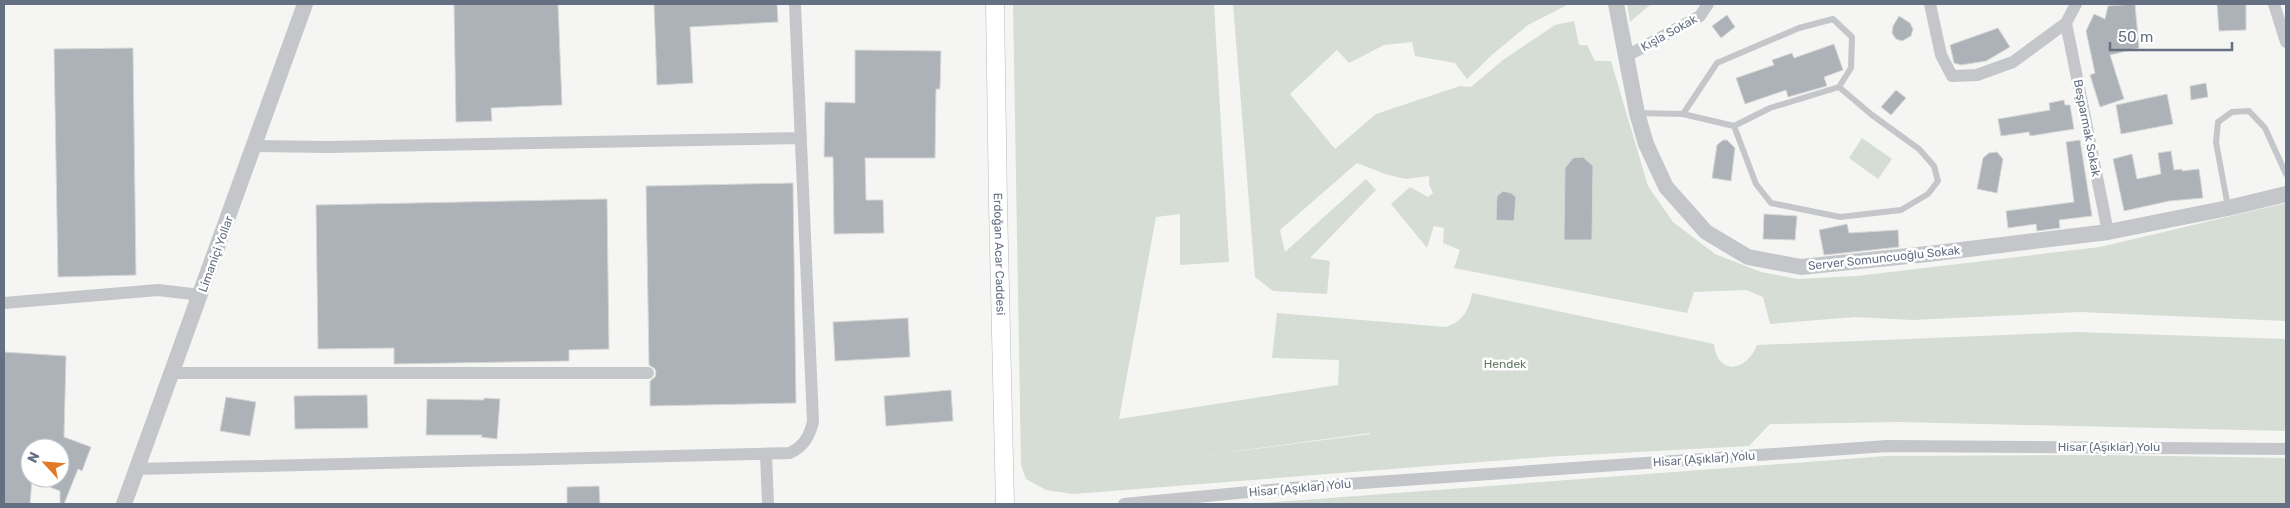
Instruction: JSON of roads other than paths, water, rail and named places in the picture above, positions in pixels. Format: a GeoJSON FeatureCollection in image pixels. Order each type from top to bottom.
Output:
{"type":"FeatureCollection","features":[{"type":"Feature","properties":{"kind":"main road","name":"Erdoğan Acar Caddesi"},"geometry":{"type":"LineString","coordinates":[[995,4],[1005,504]]}},
{"type":"Feature","properties":{"kind":"street","name":"Limaniçi Yollar"},"geometry":{"type":"LineString","coordinates":[[124,504],[305,4]]}},
{"type":"Feature","properties":{"kind":"street"},"geometry":{"type":"LineString","coordinates":[[137,469],[766,454],[790,453],[798,449],[810,434],[812,422],[795,4]]}},
{"type":"Feature","properties":{"kind":"street","name":"Server Somuncuoğlu Sokak"},"geometry":{"type":"LineString","coordinates":[[1616,4],[1636,113],[1646,144],[1666,187],[1706,232],[1748,256],[1801,267],[1928,254],[2108,232],[2228,208],[2286,194]]}},
{"type":"Feature","properties":{"kind":"street","name":"Kışla Sokak"},"geometry":{"type":"LineString","coordinates":[[1625,57],[1700,16],[1708,4]]}},
{"type":"Feature","properties":{"kind":"street"},"geometry":{"type":"LineString","coordinates":[[1930,4],[1941,55],[1952,76],[1977,75],[2013,62],[2066,23],[2076,4]]}},
{"type":"Feature","properties":{"kind":"street"},"geometry":{"type":"LineString","coordinates":[[2274,4],[2286,42]]}},
{"type":"Feature","properties":{"kind":"street","name":"Beşparmak Sokak"},"geometry":{"type":"LineString","coordinates":[[2066,23],[2108,232]]}},
{"type":"Feature","properties":{"kind":"street"},"geometry":{"type":"LineString","coordinates":[[255,146],[328,147],[801,138]]}},
{"type":"Feature","properties":{"kind":"street"},"geometry":{"type":"LineString","coordinates":[[4,303],[158,290],[201,295]]}},
{"type":"Feature","properties":{"kind":"street"},"geometry":{"type":"LineString","coordinates":[[173,372],[648,373]]}},
{"type":"Feature","properties":{"kind":"street","name":"Hisar (Aşıklar) Yolu"},"geometry":{"type":"LineString","coordinates":[[1124,504],[1290,488],[1887,446],[2286,449]]}},
{"type":"Feature","properties":{"kind":"street"},"geometry":{"type":"LineString","coordinates":[[766,454],[768,504]]}},
{"type":"Feature","properties":{"kind":"lane"},"geometry":{"type":"LineString","coordinates":[[1636,113],[1683,114],[1734,126],[1770,108],[1839,86],[1851,68],[1852,37],[1833,19],[1798,28],[1717,63],[1683,114]]}},
{"type":"Feature","properties":{"kind":"lane"},"geometry":{"type":"LineString","coordinates":[[1734,126],[1756,184],[1771,203],[1840,217],[1901,210],[1928,194],[1938,181],[1934,166],[1920,149],[1872,114],[1839,86]]}},
{"type":"Feature","properties":{"kind":"lane"},"geometry":{"type":"LineString","coordinates":[[2228,208],[2216,142],[2218,122],[2232,112],[2250,111],[2265,128],[2286,174]]}},
{"type":"Feature","properties":{"kind":"park label","name":"Hendek"},"geometry":{"type":"Point","coordinates":[1505,364]}}]}
